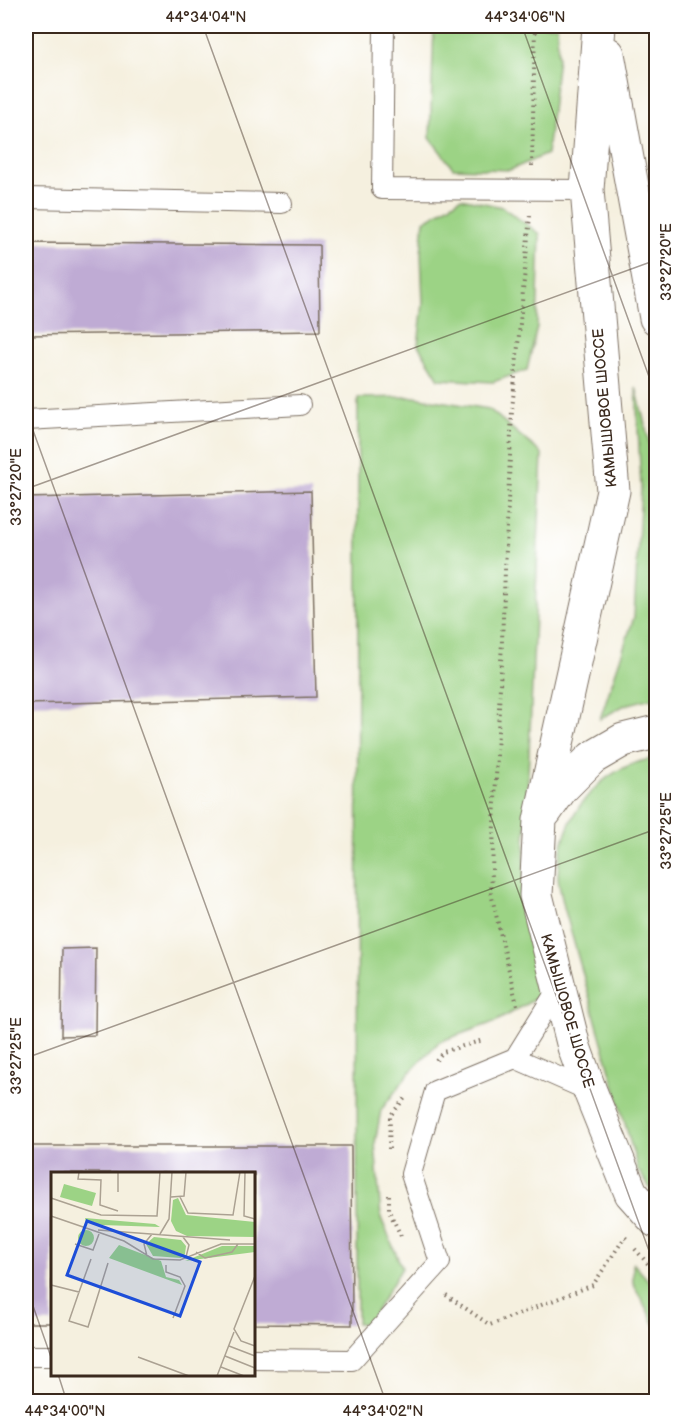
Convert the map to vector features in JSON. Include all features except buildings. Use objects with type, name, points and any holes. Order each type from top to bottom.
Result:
[{"type":"main road","name":"КАМЫШОВОЕ ШОССЕ","points":[[601,26],[586,190],[613,491],[540,820],[536,895],[574,1047],[590,1091],[631,1193],[657,1221]]},
{"type":"main road","name":"КАМЫШОВОЕ ШОССЕ","points":[[601,26],[657,318]]},
{"type":"main road","points":[[540,820],[561,789],[592,758],[623,740],[657,732]]},
{"type":"lane","points":[[384,26],[382,189],[586,190]]},
{"type":"lane","points":[[26,198],[282,203]]},
{"type":"lane","points":[[26,420],[300,405]]},
{"type":"lane","points":[[255,1359],[352,1360],[440,1262],[411,1174],[435,1091],[520,1050],[559,987]]},
{"type":"lane","points":[[520,1050],[590,1091]]},
{"type":"lane","points":[[26,1356],[51,1356]]},
{"type":"path","points":[[520,1050],[491,893],[512,410],[531,202],[535,26]]},
{"type":"path","points":[[657,48],[657,54]]},
{"type":"path","points":[[424,1280],[490,1325],[593,1285],[625,1237],[657,1273]]},
{"type":"green space","points":[[434,26],[557,26],[558,57],[547,154],[510,170],[453,168],[430,138]]},
{"type":"green space","points":[[461,198],[502,207],[540,234],[537,327],[527,370],[493,382],[439,379],[418,345],[423,304],[421,253],[424,221]]},
{"type":"green space","points":[[636,387],[656,471],[656,697],[625,705],[600,719],[634,617],[641,487]]},
{"type":"green space","points":[[414,397],[489,409],[542,454],[524,869],[540,996],[497,1021],[439,1042],[410,1072],[381,1110],[375,1143],[381,1218],[402,1268],[368,1324],[357,1323],[358,398]]},
{"type":"green space","points":[[656,758],[656,1197],[638,1170],[564,907],[558,875],[560,853],[566,833],[586,798],[600,783],[616,772],[635,763]]},
{"type":"green space","points":[[633,1263],[656,1289],[656,1327],[633,1283]]}]
